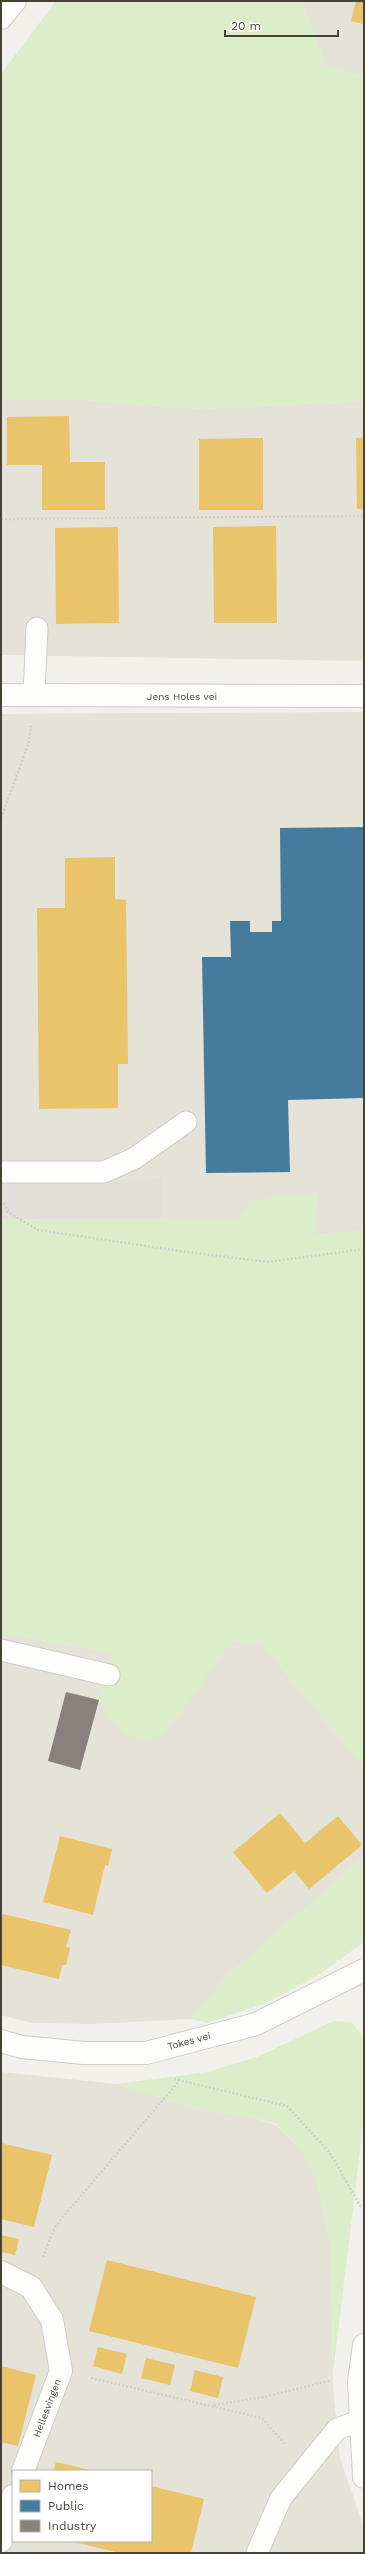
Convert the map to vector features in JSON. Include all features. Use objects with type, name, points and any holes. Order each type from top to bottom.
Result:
[{"type":"street","points":[[1,18],[15,1]]},
{"type":"street","name":"Jens Holes vei","points":[[1,695],[364,696]]},
{"type":"street","name":"Tokes vei","points":[[1,2041],[22,2047],[84,2053],[146,2053],[256,2024],[364,1970]]},
{"type":"street","points":[[1,2272],[31,2287]]},
{"type":"street","name":"Hellesvingen","points":[[22,2470],[61,2371],[52,2320],[31,2287]]},
{"type":"street","points":[[364,2345],[359,2381],[364,2477]]},
{"type":"street","points":[[1,2541],[8,2498]]},
{"type":"lane","points":[[34,695],[37,628]]},
{"type":"lane","points":[[1,1172],[104,1172],[135,1158],[186,1122]]},
{"type":"lane","points":[[1,1650],[109,1675]]},
{"type":"lane","points":[[257,2553],[282,2498],[337,2429],[362,2420]]},
{"type":"path","points":[[1,519],[364,516]]},
{"type":"path","points":[[1,818],[29,742],[34,695]]},
{"type":"path","points":[[1,1196],[8,1212],[38,1230],[164,1249],[268,1262],[364,1249]]},
{"type":"path","points":[[172,2078],[178,2081],[287,2106],[330,2153],[361,2207]]},
{"type":"path","points":[[31,2287],[56,2225],[178,2081]]},
{"type":"path","points":[[61,2371],[262,2418],[285,2444]]},
{"type":"path","points":[[212,2406],[264,2397],[332,2380]]},
{"type":"shaded area","points":[[301,1],[364,1],[364,77],[326,65]]},
{"type":"shaded area","points":[[1,399],[68,399],[200,409],[364,401],[364,661],[1,655]]},
{"type":"shaded area","points":[[364,712],[364,1231],[315,1235],[317,1193],[239,1219],[1,1219],[1,714]]},
{"type":"shaded area","points":[[161,1179],[162,1218],[1,1219],[1,1182]]},
{"type":"shaded area","points":[[1,1633],[114,1653],[177,1718],[219,1657],[234,1641],[262,1644],[364,1768],[364,1857],[228,1975],[191,2019],[92,2024],[32,2023],[1,2015]]},
{"type":"shaded area","points":[[1,2072],[117,2084],[196,2109],[251,2117],[276,2125],[303,2151],[317,2183],[331,2244],[333,2387],[340,2459],[364,2527],[364,2553],[1,2553]]},
{"type":"green space","points":[[56,1],[301,1],[326,65],[364,77],[364,401],[200,409],[68,399],[1,399],[1,74]]},
{"type":"green space","points":[[317,1193],[315,1235],[364,1231],[364,1768],[262,1644],[234,1641],[188,1704],[168,1727],[155,1738],[136,1740],[110,1721],[98,1698],[114,1653],[1,1633],[1,1219],[239,1219],[251,1200]]},
{"type":"green space","points":[[364,1857],[364,1942],[317,1976],[265,2003],[208,2023],[191,2019],[228,1975]]},
{"type":"green space","points":[[334,2021],[351,2022],[364,2037],[364,2118],[333,2373],[331,2244],[317,2183],[303,2151],[276,2124],[251,2117],[196,2109],[117,2084],[207,2072],[257,2057]]},
{"type":"building: Homes","points":[[356,1],[364,1],[364,24],[351,21]]},
{"type":"building: Homes","points":[[69,416],[70,462],[105,462],[105,510],[42,510],[42,465],[7,465],[7,417]]},
{"type":"building: Homes","points":[[263,438],[263,510],[199,510],[199,439]]},
{"type":"building: Homes","points":[[356,438],[364,438],[364,509],[357,509]]},
{"type":"building: Homes","points":[[276,526],[277,623],[214,623],[213,527]]},
{"type":"building: Homes","points":[[118,527],[119,623],[56,624],[55,528]]},
{"type":"building: Homes","points":[[115,857],[115,899],[126,900],[128,1064],[118,1064],[118,1108],[39,1109],[37,908],[65,908],[65,858]]},
{"type":"building: Homes","points":[[280,1813],[305,1843],[338,1816],[362,1845],[309,1889],[294,1871],[267,1893],[233,1852]]},
{"type":"building: Homes","points":[[60,1836],[112,1849],[108,1866],[105,1865],[93,1915],[43,1902]]},
{"type":"building: Homes","points":[[3,1914],[71,1930],[66,1947],[70,1948],[66,1965],[62,1965],[59,1979],[1,1965],[1,1923]]},
{"type":"building: Homes","points":[[1,2143],[52,2155],[34,2227],[1,2219]]},
{"type":"building: Homes","points":[[1,2235],[19,2239],[15,2255],[1,2252]]},
{"type":"building: Homes","points":[[107,2260],[256,2297],[238,2368],[89,2331]]},
{"type":"building: Homes","points":[[98,2347],[127,2354],[122,2374],[93,2366]]},
{"type":"building: Homes","points":[[146,2358],[175,2365],[170,2385],[141,2378]]},
{"type":"building: Homes","points":[[1,2366],[36,2375],[18,2446],[1,2442]]},
{"type":"building: Homes","points":[[195,2370],[223,2377],[218,2398],[190,2391]]},
{"type":"building: Homes","points":[[56,2462],[90,2470],[53,2470]]},
{"type":"building: Homes","points":[[152,2486],[204,2499],[191,2553],[120,2553],[74,2542],[152,2542]]},
{"type":"building: Public","points":[[364,827],[364,1098],[288,1100],[290,1172],[206,1173],[202,957],[231,957],[230,921],[250,921],[250,932],[272,932],[272,921],[281,921],[280,828]]},
{"type":"building: Industry","points":[[66,1692],[99,1700],[80,1770],[48,1761]]}]
